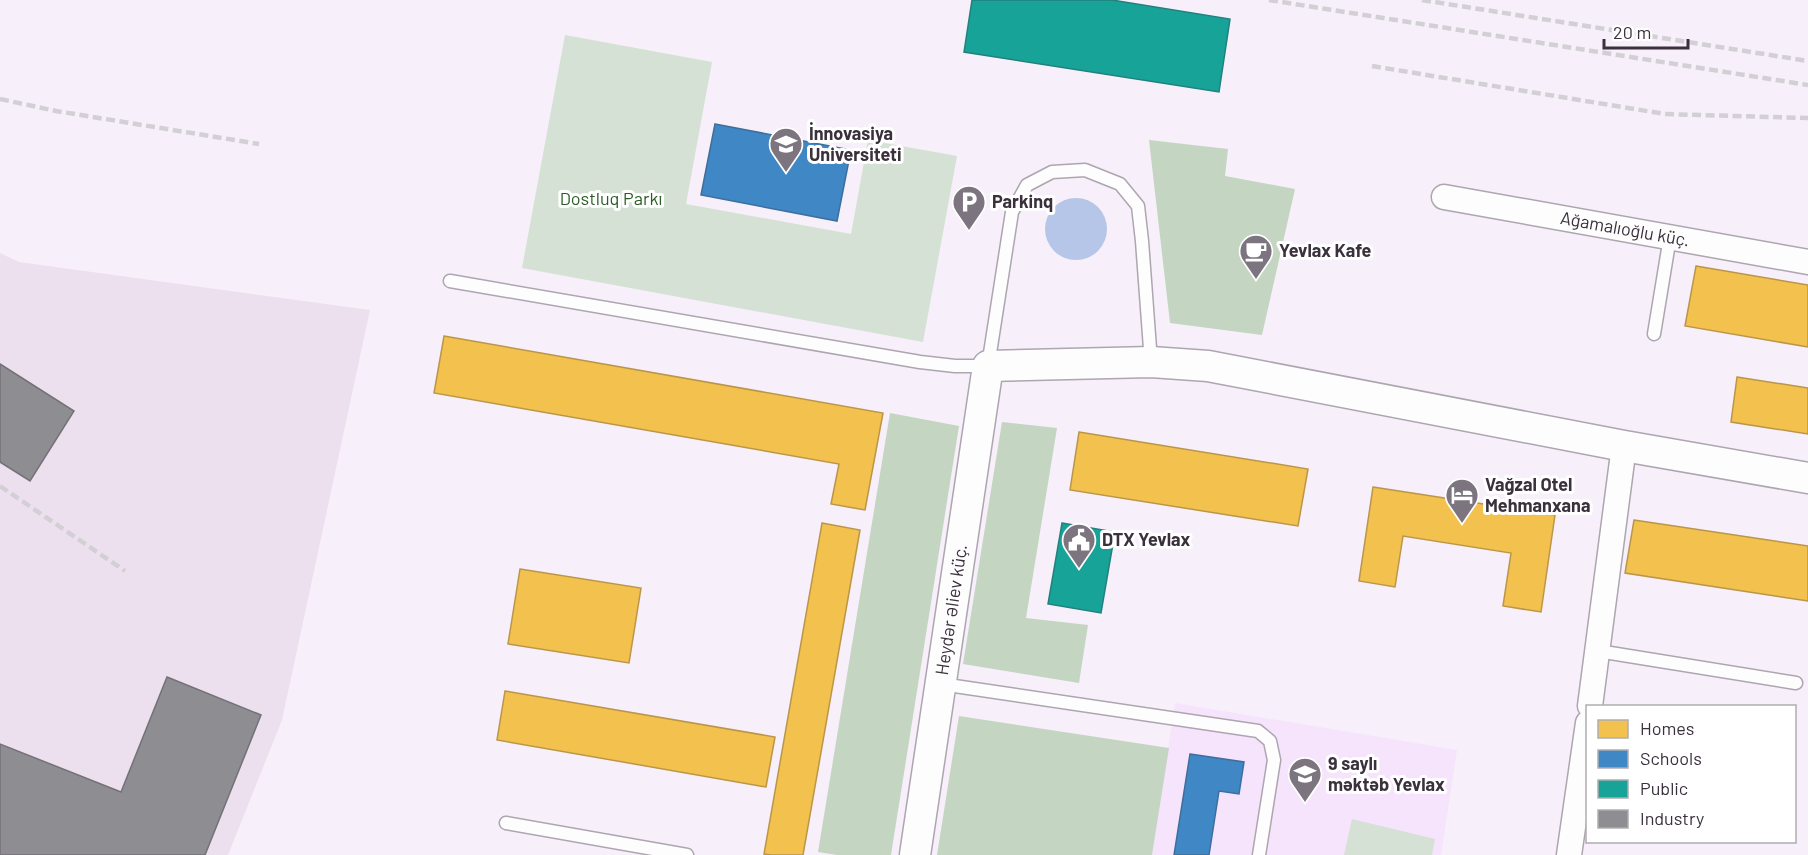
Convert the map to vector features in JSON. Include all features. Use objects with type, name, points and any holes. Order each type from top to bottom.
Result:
[{"type":"street","name":"Ağamalıoğlu küç.","points":[[1443,197],[1808,262]]},
{"type":"street","points":[[988,366],[1151,362],[1208,366],[1624,446],[1808,478]]},
{"type":"street","name":"Heydər Əliev küç.","points":[[915,855],[988,366]]},
{"type":"street","points":[[1590,705],[1624,446]]},
{"type":"street","points":[[1569,855],[1586,730]]},
{"type":"lane","points":[[450,281],[920,363],[988,366],[1012,212],[1027,185],[1052,171],[1085,170],[1120,184],[1138,206],[1151,362]]},
{"type":"lane","points":[[1654,334],[1670,237]]},
{"type":"lane","points":[[1598,651],[1796,683]]},
{"type":"lane","points":[[940,684],[1258,730],[1270,741],[1274,760],[1259,855]]},
{"type":"lane","points":[[506,823],[687,855]]},
{"type":"shaded area","points":[[0,253],[19,262],[370,310],[282,720],[228,855],[0,855]]},
{"type":"shaded area","name":"9 saylı məktəb Yevlax","points":[[1175,703],[1457,750],[1441,855],[1152,855]]},
{"type":"green space","name":"Dostluq Parkı","points":[[565,35],[712,62],[686,204],[851,234],[868,140],[957,156],[923,342],[522,268]]},
{"type":"green space","points":[[1149,140],[1228,149],[1225,176],[1295,189],[1262,335],[1170,323]]},
{"type":"green space","points":[[890,413],[959,426],[891,855],[837,855],[818,852]]},
{"type":"green space","points":[[1002,422],[1057,428],[1026,618],[1088,625],[1079,683],[963,664]]},
{"type":"green space","points":[[959,716],[1169,748],[1152,855],[937,855]]},
{"type":"green space","points":[[1352,819],[1435,839],[1432,855],[1344,855]]},
{"type":"water","points":[[1076,198],[1093,203],[1098,207],[1102,212],[1107,229],[1102,246],[1098,251],[1093,255],[1076,260],[1059,255],[1054,251],[1050,246],[1045,229],[1050,212],[1054,207],[1059,203]]},
{"type":"building: Homes","points":[[1696,266],[1808,285],[1808,347],[1685,326]]},
{"type":"building: Homes","points":[[444,336],[883,413],[865,510],[831,504],[839,464],[434,393]]},
{"type":"building: Homes","points":[[1737,377],[1808,388],[1808,434],[1731,422]]},
{"type":"building: Homes","points":[[1079,432],[1308,469],[1298,526],[1070,490]]},
{"type":"building: Homes","points":[[1373,487],[1555,515],[1541,612],[1503,606],[1511,553],[1403,536],[1395,587],[1359,581]]},
{"type":"building: Homes","points":[[1634,520],[1808,546],[1808,601],[1625,573]]},
{"type":"building: Homes","points":[[822,523],[860,530],[803,855],[764,854]]},
{"type":"building: Homes","points":[[520,569],[641,588],[629,663],[508,644]]},
{"type":"building: Homes","points":[[505,691],[775,737],[766,787],[497,740]]},
{"type":"building: Schools","points":[[715,124],[851,150],[837,221],[701,195]]},
{"type":"building: Schools","points":[[1190,754],[1244,762],[1239,794],[1219,791],[1209,855],[1174,855]]},
{"type":"building: Public","points":[[972,0],[1112,0],[1230,19],[1219,92],[964,52]]},
{"type":"building: Public","points":[[1062,523],[1115,532],[1101,613],[1048,604]]},
{"type":"building: Industry","points":[[0,364],[74,411],[30,481],[0,462]]},
{"type":"building: Industry","points":[[167,677],[261,715],[205,855],[0,855],[0,744],[121,792]]},
{"type":"railway","points":[[1269,0],[1808,85]]},
{"type":"railway","points":[[1422,0],[1808,61]]},
{"type":"railway","points":[[1372,66],[1665,114],[1808,118]]},
{"type":"railway","points":[[0,99],[56,111],[259,144]]},
{"type":"railway","points":[[0,486],[125,571]]},
{"type":"place","name":"İnnovasiya Universiteti","points":[[786,173]]},
{"type":"place","name":"Parkinq","points":[[969,231]]},
{"type":"place","name":"Yevlax Kafe","points":[[1256,280]]},
{"type":"place","name":"Vağzal Otel Mehmanxana","points":[[1462,524]]},
{"type":"place","name":"DTX Yevlax","points":[[1079,569]]},
{"type":"place","name":"9 saylı məktəb Yevlax","points":[[1305,803]]}]
